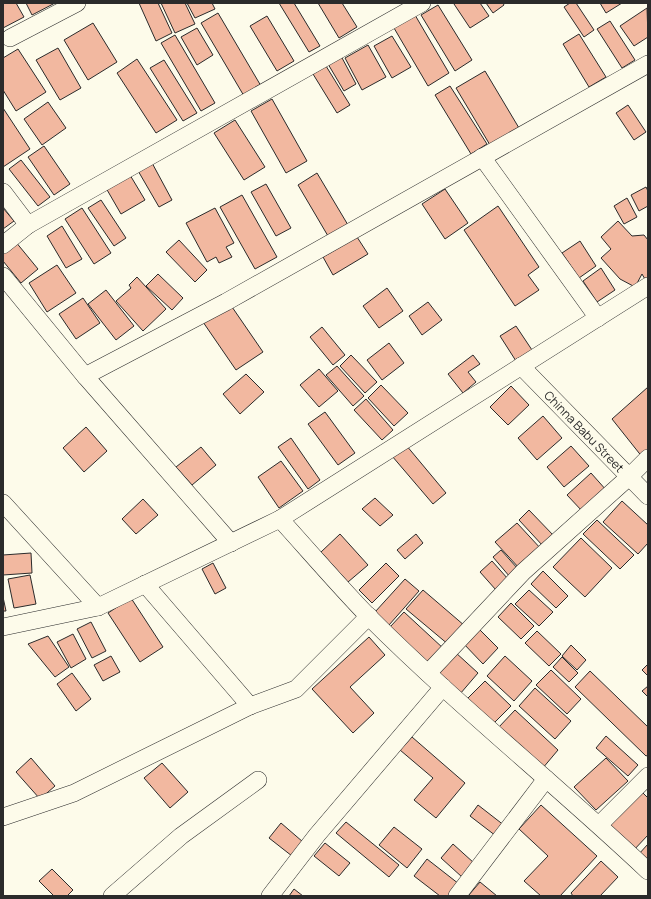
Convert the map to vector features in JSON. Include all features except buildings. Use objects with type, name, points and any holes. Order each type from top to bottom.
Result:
[{"type":"street","points":[[10,38],[77,3]]},
{"type":"street","points":[[3,245],[28,226],[422,3]]},
{"type":"street","points":[[85,376],[226,302],[648,64]]},
{"type":"street","points":[[482,157],[598,318]]},
{"type":"street","points":[[3,192],[28,226]]},
{"type":"street","points":[[3,276],[85,376],[231,543]]},
{"type":"street","points":[[3,627],[98,607],[280,519],[648,286]]},
{"type":"street","name":"Chinna Babu Street","points":[[521,366],[648,496]]},
{"type":"street","points":[[428,673],[523,572],[629,477],[648,458]]},
{"type":"street","points":[[3,503],[98,607]]},
{"type":"street","points":[[280,519],[369,616],[428,673],[599,825],[648,871]]},
{"type":"street","points":[[145,584],[250,706]]},
{"type":"street","points":[[3,817],[74,793],[250,706],[296,689],[369,616]]},
{"type":"street","points":[[270,896],[317,835],[443,687]]},
{"type":"street","points":[[599,825],[648,776]]},
{"type":"street","points":[[457,896],[546,779]]},
{"type":"street","points":[[112,896],[181,836],[258,780]]}]
